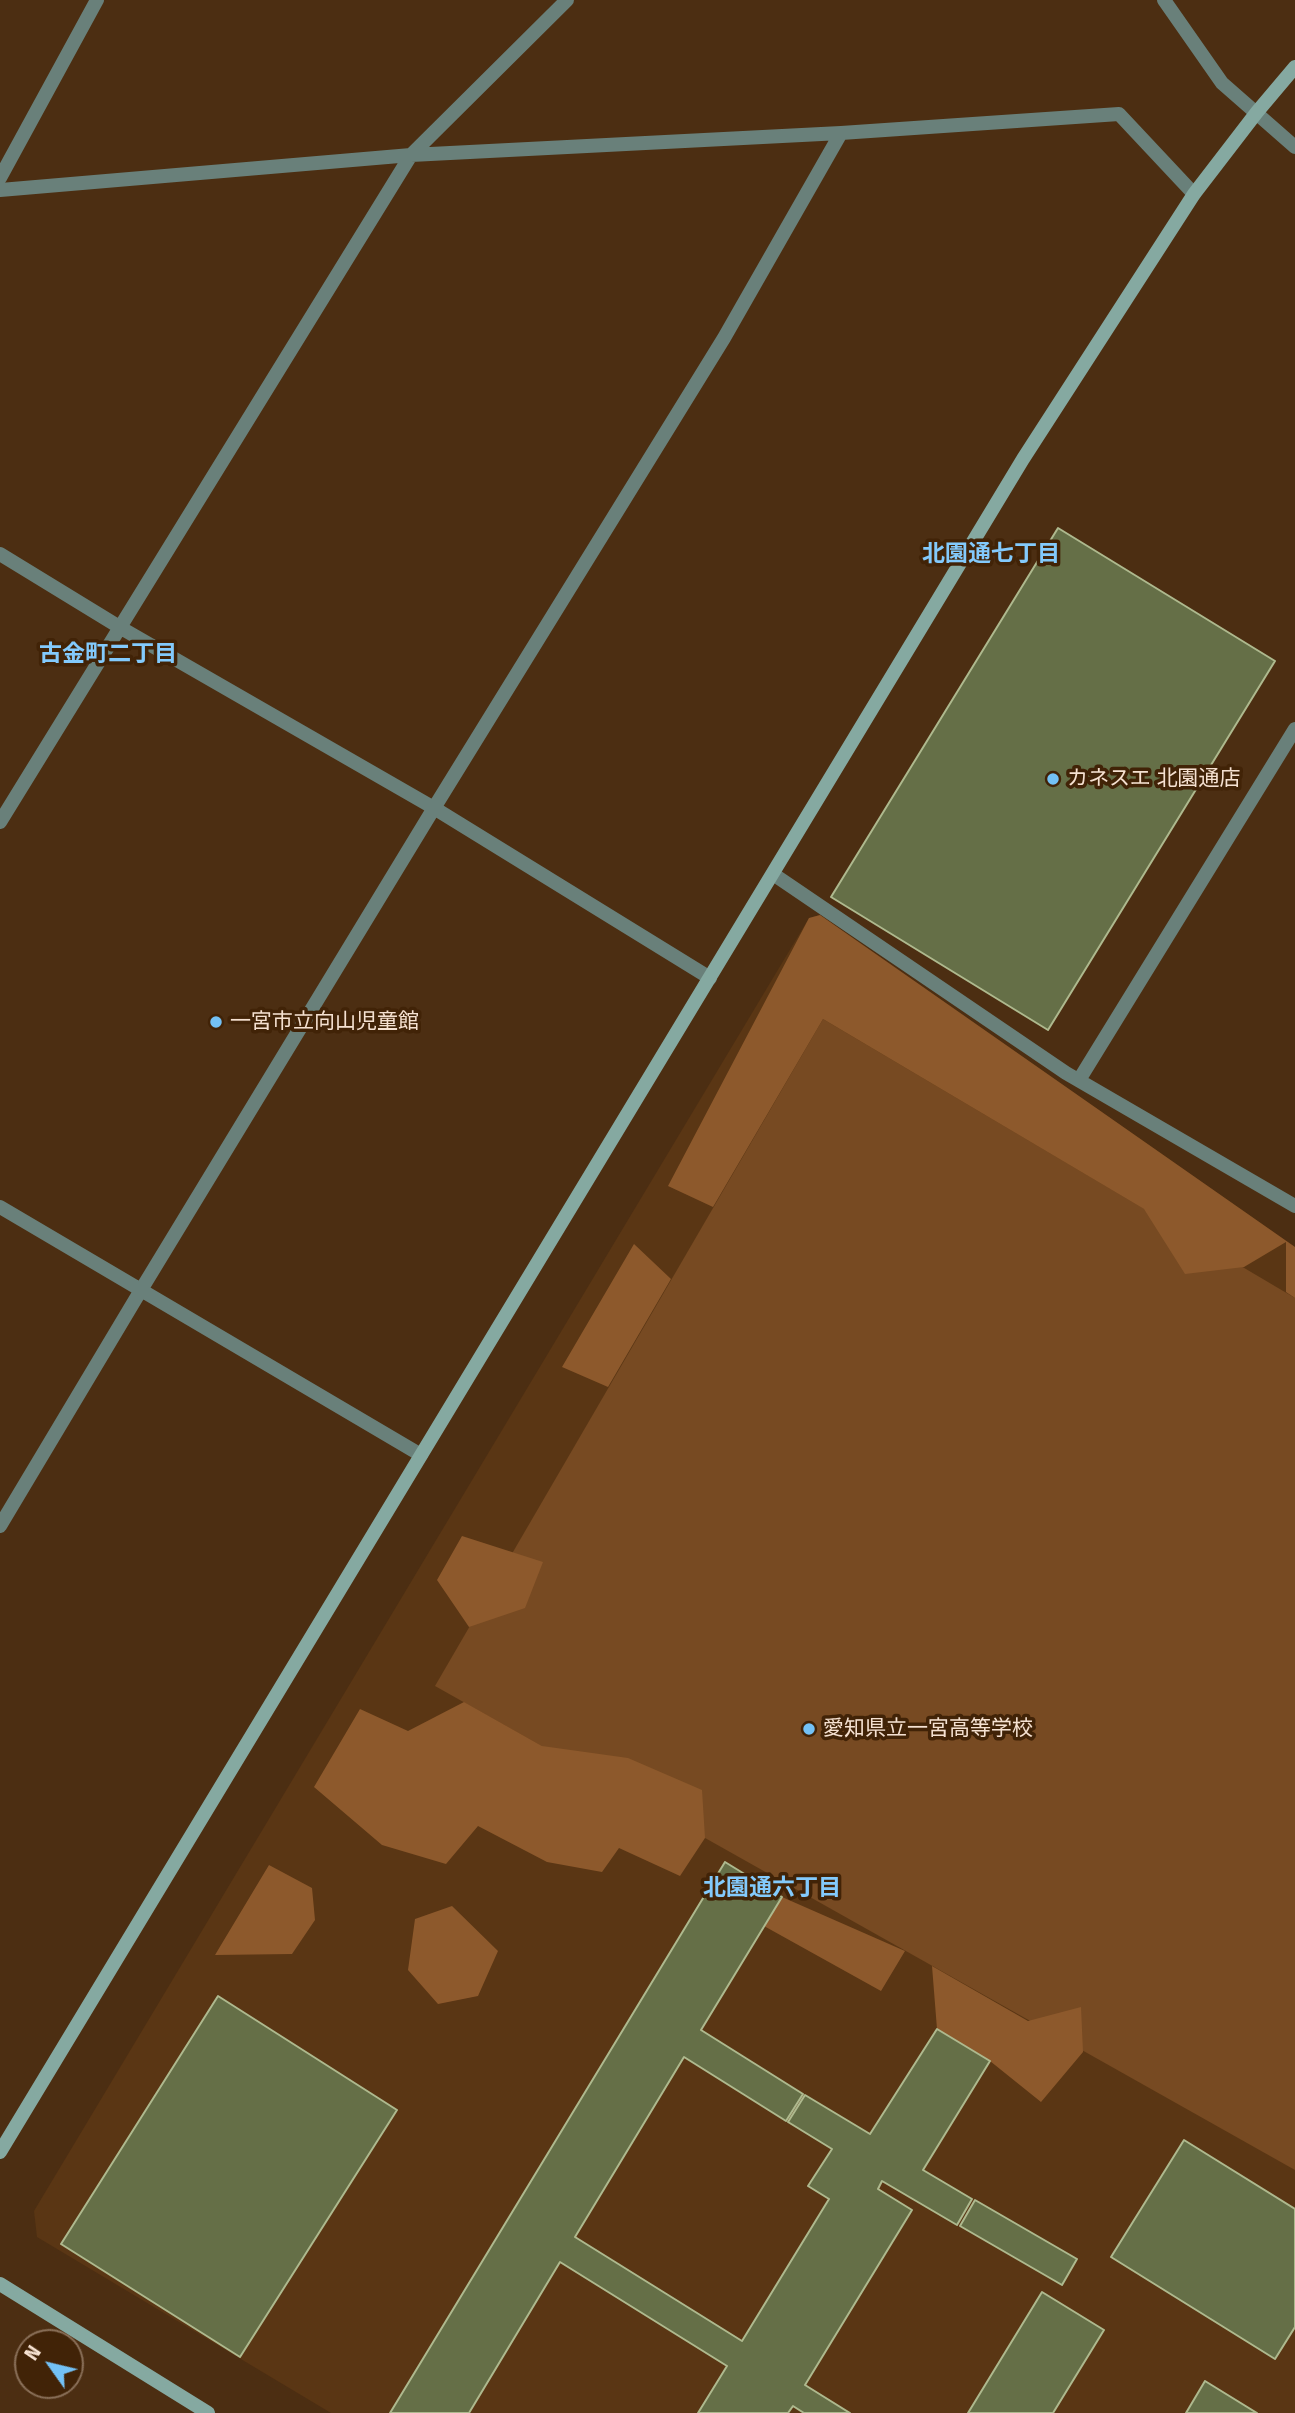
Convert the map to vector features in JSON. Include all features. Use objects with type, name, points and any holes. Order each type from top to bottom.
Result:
[{"type":"street","points":[[0,178],[97,0]]},
{"type":"street","points":[[0,822],[411,155],[567,0]]},
{"type":"street","points":[[1164,0],[1222,83],[1295,147]]},
{"type":"street","points":[[0,2152],[1023,459],[1194,194],[1295,67]]},
{"type":"street","points":[[0,190],[411,155],[841,133],[1119,114],[1194,194]]},
{"type":"street","points":[[0,1527],[434,808],[724,338],[841,133]]},
{"type":"street","points":[[0,554],[121,628],[434,808],[710,978]]},
{"type":"street","points":[[1079,1080],[1295,729]]},
{"type":"street","points":[[773,874],[1079,1080],[1295,1206]]},
{"type":"street","points":[[0,1207],[421,1455]]},
{"type":"street","points":[[0,2284],[208,2413]]},
{"type":"shaded area","name":"愛知県立一宮高等学校","points":[[820,915],[1295,1247],[1295,2413],[331,2413],[37,2237],[34,2211],[809,918]]},
{"type":"shaded area","points":[[820,915],[1295,1247],[1295,1298],[1286,1292],[1286,1242],[1244,1267],[1185,1274],[1144,1209],[823,1019],[713,1207],[668,1186],[809,918]]},
{"type":"shaded area","points":[[823,1019],[1295,1298],[1295,2170],[435,1686]]},
{"type":"shaded area","points":[[634,1244],[671,1279],[608,1387],[562,1367]]},
{"type":"shaded area","points":[[462,1536],[543,1562],[525,1608],[469,1627],[437,1580]]},
{"type":"shaded area","points":[[464,1702],[542,1746],[628,1758],[702,1790],[705,1838],[680,1876],[619,1848],[602,1872],[547,1862],[478,1826],[446,1864],[382,1845],[314,1787],[360,1709],[408,1731]]},
{"type":"shaded area","points":[[269,1865],[312,1888],[315,1920],[292,1954],[215,1955]]},
{"type":"shaded area","points":[[782,1897],[905,1951],[881,1991],[764,1926]]},
{"type":"shaded area","points":[[452,1906],[498,1951],[478,1996],[438,2004],[408,1970],[415,1919]]},
{"type":"shaded area","points":[[932,1966],[1028,2021],[1081,2007],[1083,2052],[1041,2102],[990,2061],[937,2029]]},
{"type":"building","name":"カネスエ 北園通店","points":[[1058,528],[1275,661],[1048,1030],[831,897]]},
{"type":"building","points":[[725,1862],[782,1897],[701,2030],[803,2094],[786,2121],[684,2057],[575,2237],[742,2341],[829,2199],[808,2186],[832,2149],[788,2122],[805,2095],[870,2134],[937,2029],[990,2061],[923,2170],[972,2199],[957,2225],[882,2181],[878,2189],[912,2210],[805,2385],[850,2413],[804,2413],[793,2406],[788,2413],[698,2413],[727,2366],[560,2262],[469,2413],[390,2413]]},
{"type":"building","points":[[218,1996],[397,2110],[240,2357],[61,2244]]},
{"type":"building","points":[[1184,2140],[1295,2209],[1295,2327],[1275,2359],[1111,2257]]},
{"type":"building","points":[[975,2200],[1077,2259],[1062,2285],[960,2226]]},
{"type":"building","points":[[1042,2292],[1104,2330],[1053,2413],[968,2413]]},
{"type":"building","points":[[1205,2381],[1257,2413],[1186,2413]]},
{"type":"place","name":"カネスエ 北園通店","points":[[1053,779]]},
{"type":"place","name":"一宮市立向山児童館","points":[[216,1022]]},
{"type":"place","name":"愛知県立一宮高等学校","points":[[809,1729]]},
{"type":"district","name":"北園通七丁目","points":[[991,555]]},
{"type":"district","name":"古金町二丁目","points":[[108,655]]},
{"type":"district","name":"北園通六丁目","points":[[772,1889]]}]
